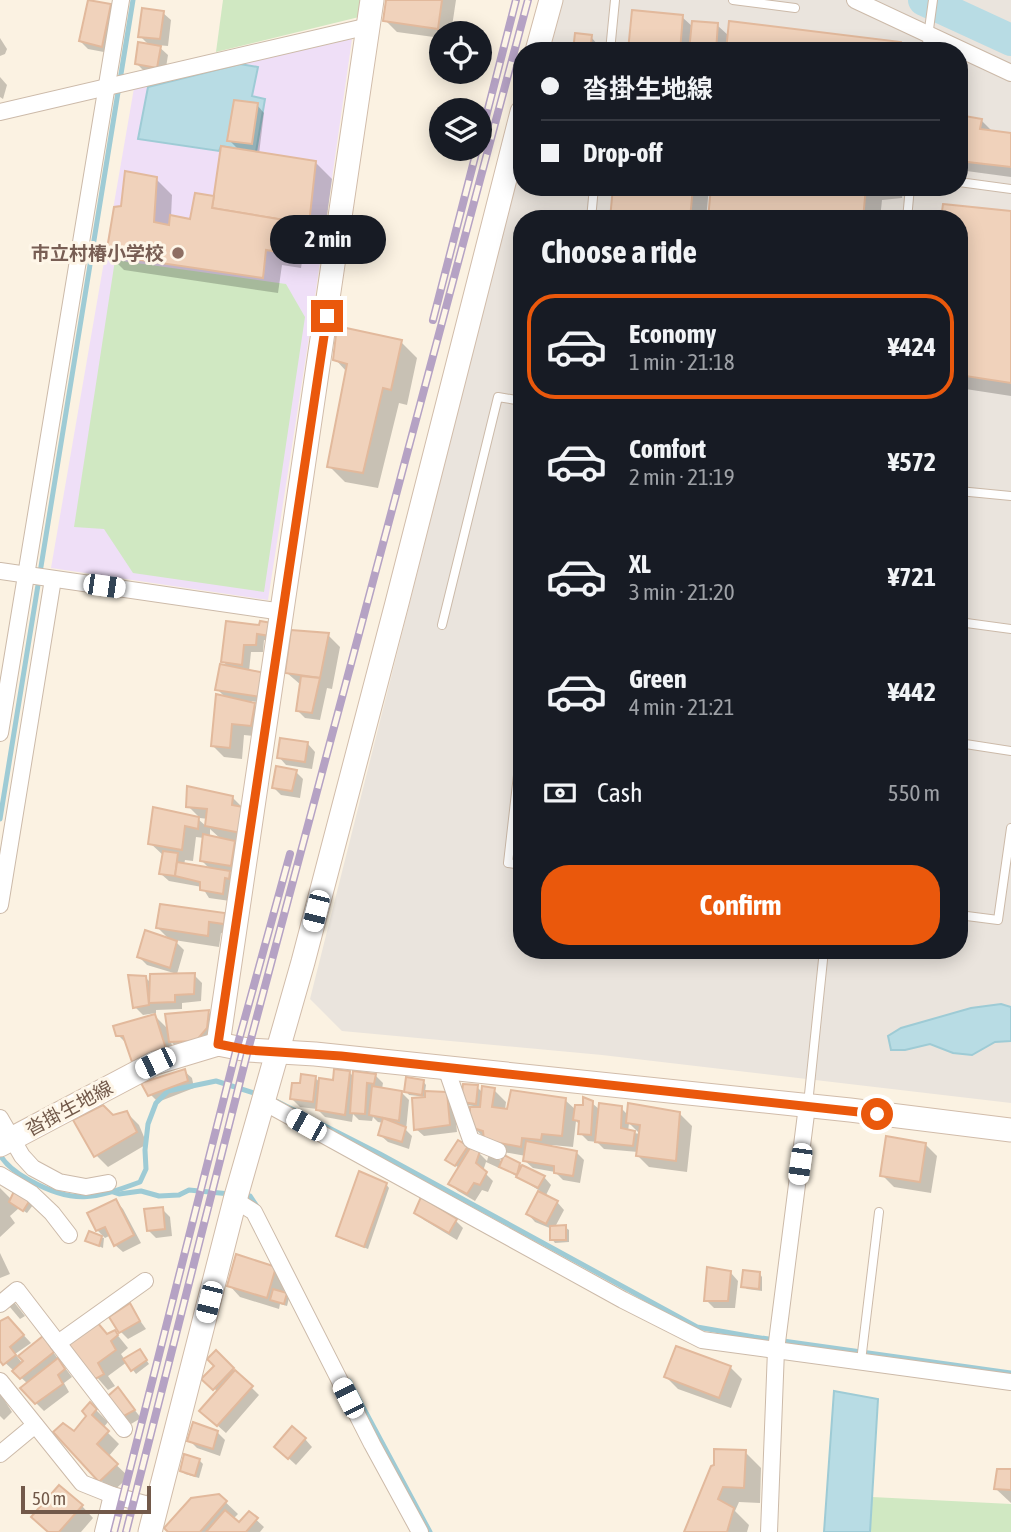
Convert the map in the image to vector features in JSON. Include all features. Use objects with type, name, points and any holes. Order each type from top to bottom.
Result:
[{"type":"street","points":[[0,733],[121,0]]},
{"type":"street","points":[[218,1044],[372,0]]},
{"type":"street","points":[[539,42],[551,0]]},
{"type":"street","points":[[855,0],[928,39]]},
{"type":"street","points":[[0,112],[369,26]]},
{"type":"street","points":[[968,55],[1011,73]]},
{"type":"street","points":[[150,1532],[235,1200],[278,1052],[397,603],[513,147]]},
{"type":"street","points":[[0,571],[283,612]]},
{"type":"street","points":[[0,905],[53,579]]},
{"type":"street","name":"沓掛生地線","points":[[6,1142],[155,1063],[218,1044],[1011,1130]]},
{"type":"street","points":[[446,1068],[471,1140],[498,1150]]},
{"type":"street","points":[[262,1101],[623,1300],[702,1340],[1011,1382]]},
{"type":"street","points":[[769,1532],[776,1350],[807,1106]]},
{"type":"street","points":[[0,1118],[6,1142],[33,1168],[59,1182],[86,1187],[108,1183]]},
{"type":"street","points":[[0,1175],[32,1194],[52,1213],[68,1235]]},
{"type":"street","points":[[235,1200],[254,1212],[420,1532]]},
{"type":"street","points":[[58,1343],[145,1281]]},
{"type":"street","points":[[0,1304],[17,1290],[124,1429]]},
{"type":"street","points":[[0,1381],[82,1483],[112,1495],[156,1507]]},
{"type":"street","points":[[0,1454],[36,1425]]},
{"type":"street","points":[[103,1532],[112,1495]]},
{"type":"lane","points":[[611,42],[615,0]]},
{"type":"lane","points":[[733,0],[796,8]]},
{"type":"lane","points":[[928,39],[933,0]]},
{"type":"lane","points":[[968,183],[1011,189]]},
{"type":"lane","points":[[442,625],[498,397],[513,400]]},
{"type":"lane","points":[[968,492],[1011,496]]},
{"type":"lane","points":[[968,623],[1011,629]]},
{"type":"lane","points":[[968,744],[1011,751]]},
{"type":"lane","points":[[513,819],[508,863],[513,864]]},
{"type":"lane","points":[[968,916],[998,920],[1011,828]]},
{"type":"lane","points":[[807,1106],[823,959]]},
{"type":"lane","points":[[861,1361],[879,1212]]},
{"type":"shaded area","points":[[562,0],[1011,0],[1011,1103],[602,1055],[342,1031],[310,999],[513,193],[513,196],[968,196],[968,42],[551,42]]},
{"type":"shaded area","points":[[352,39],[268,600],[51,568],[134,88]]},
{"type":"green space","points":[[223,0],[361,0],[359,17],[216,52]]},
{"type":"green space","points":[[115,260],[286,284],[305,317],[264,592],[133,573],[104,529],[74,527]]},
{"type":"green space","points":[[872,1497],[1011,1504],[1011,1532],[870,1532]]},
{"type":"water","points":[[240,64],[258,67],[252,96],[265,99],[256,152],[221,146],[219,151],[138,139],[148,87]]},
{"type":"water","points":[[1001,1004],[1011,1007],[1011,1041],[995,1042],[972,1055],[953,1053],[930,1044],[905,1050],[891,1050],[888,1036],[901,1028],[971,1008]]},
{"type":"water","points":[[834,1391],[878,1399],[870,1532],[824,1532]]},
{"type":"building","points":[[88,0],[111,4],[102,47],[79,41]]},
{"type":"building","points":[[386,0],[442,0],[439,21],[429,21],[429,28],[383,21]]},
{"type":"building","points":[[142,8],[164,11],[160,39],[138,37]]},
{"type":"building","points":[[632,10],[683,15],[681,42],[629,42]]},
{"type":"building","points":[[692,21],[718,23],[717,42],[690,42]]},
{"type":"building","points":[[729,21],[901,42],[727,42]]},
{"type":"building","points":[[575,33],[592,35],[591,42],[574,42]]},
{"type":"building","points":[[138,42],[161,46],[157,68],[135,64]]},
{"type":"building","points":[[234,100],[258,103],[252,144],[227,141]]},
{"type":"building","points":[[968,117],[982,119],[980,129],[1011,133],[1011,167],[968,162]]},
{"type":"building","points":[[221,146],[316,161],[309,224],[212,208]]},
{"type":"building","points":[[125,171],[157,177],[154,222],[169,225],[170,215],[190,219],[195,193],[214,196],[212,208],[290,221],[285,253],[266,250],[263,278],[106,255],[114,207],[121,206]]},
{"type":"building","points":[[612,196],[692,196],[691,210],[611,210]]},
{"type":"building","points":[[710,196],[865,196],[864,210],[709,210]]},
{"type":"building","points":[[943,204],[1011,211],[1011,383],[968,376],[968,210],[942,210]]},
{"type":"building","points":[[337,326],[402,340],[391,390],[383,388],[363,473],[327,467],[347,364],[333,360]]},
{"type":"building","points":[[226,621],[259,625],[260,621],[272,623],[270,636],[257,634],[256,645],[244,645],[242,665],[221,662]]},
{"type":"building","points":[[291,630],[329,633],[320,678],[285,673]]},
{"type":"building","points":[[220,664],[265,673],[261,697],[215,690]]},
{"type":"building","points":[[301,676],[320,678],[312,713],[296,711]]},
{"type":"building","points":[[216,694],[255,703],[251,726],[232,724],[230,748],[211,746]]},
{"type":"building","points":[[280,738],[308,742],[305,762],[277,758]]},
{"type":"building","points":[[276,766],[297,770],[292,791],[272,788]]},
{"type":"building","points":[[187,786],[233,796],[232,805],[243,807],[241,833],[205,826],[207,809],[186,807]]},
{"type":"building","points":[[153,807],[199,817],[198,829],[185,826],[182,850],[148,844]]},
{"type":"building","points":[[203,834],[235,841],[231,866],[200,861]]},
{"type":"building","points":[[163,851],[178,853],[175,876],[159,874]]},
{"type":"building","points":[[177,862],[230,871],[229,879],[225,878],[223,894],[200,890],[200,882],[175,876]]},
{"type":"building","points":[[160,904],[225,913],[224,924],[209,922],[208,936],[156,928]]},
{"type":"building","points":[[145,930],[177,941],[170,968],[137,957]]},
{"type":"building","points":[[195,973],[194,994],[175,995],[175,1002],[149,1003],[150,974]]},
{"type":"building","points":[[128,975],[146,976],[149,1005],[133,1008]]},
{"type":"building","points":[[209,1010],[207,1028],[196,1041],[169,1042],[165,1014]]},
{"type":"building","points":[[155,1014],[167,1052],[132,1062],[123,1036],[116,1036],[113,1026]]},
{"type":"building","points":[[185,1069],[188,1081],[148,1096],[141,1083]]},
{"type":"building","points":[[334,1069],[350,1071],[345,1115],[316,1110],[319,1078],[333,1080]]},
{"type":"building","points":[[353,1071],[376,1074],[374,1084],[367,1083],[365,1114],[350,1113]]},
{"type":"building","points":[[301,1074],[316,1076],[313,1102],[290,1099],[292,1083],[300,1083]]},
{"type":"building","points":[[406,1077],[424,1080],[422,1095],[404,1092]]},
{"type":"building","points":[[463,1084],[478,1085],[476,1104],[461,1102]]},
{"type":"building","points":[[372,1086],[402,1091],[399,1121],[369,1115]]},
{"type":"building","points":[[482,1086],[495,1088],[492,1107],[507,1109],[511,1090],[566,1098],[562,1136],[542,1134],[541,1140],[522,1138],[521,1147],[484,1140],[483,1131],[470,1127],[470,1107],[480,1107]]},
{"type":"building","points":[[425,1091],[447,1092],[450,1125],[414,1130],[412,1098],[425,1097]]},
{"type":"building","points":[[583,1097],[593,1101],[591,1135],[578,1134],[579,1121],[573,1120],[575,1105],[583,1105]]},
{"type":"building","points":[[599,1103],[622,1106],[621,1128],[635,1131],[633,1146],[595,1142]]},
{"type":"building","points":[[628,1103],[680,1112],[676,1161],[636,1156],[640,1125],[626,1123]]},
{"type":"building","points":[[103,1105],[113,1115],[127,1111],[137,1132],[94,1157],[73,1120]]},
{"type":"building","points":[[383,1118],[406,1127],[402,1142],[378,1135]]},
{"type":"building","points":[[886,1136],[926,1143],[920,1182],[880,1176]]},
{"type":"building","points":[[458,1140],[468,1146],[455,1166],[445,1160]]},
{"type":"building","points":[[526,1141],[577,1151],[573,1176],[554,1173],[554,1166],[523,1161]]},
{"type":"building","points":[[470,1148],[480,1151],[476,1163],[487,1172],[480,1185],[474,1183],[467,1194],[448,1184]]},
{"type":"building","points":[[504,1155],[520,1163],[517,1175],[499,1167]]},
{"type":"building","points":[[522,1165],[545,1176],[538,1188],[516,1177]]},
{"type":"building","points":[[359,1171],[387,1183],[364,1247],[336,1236]]},
{"type":"building","points":[[15,1189],[30,1200],[23,1211],[9,1202]]},
{"type":"building","points":[[538,1191],[558,1201],[546,1224],[526,1214]]},
{"type":"building","points":[[421,1197],[457,1219],[449,1233],[414,1213]]},
{"type":"building","points":[[116,1199],[134,1235],[114,1246],[105,1227],[96,1231],[87,1213]]},
{"type":"building","points":[[163,1207],[165,1229],[147,1231],[144,1209]]},
{"type":"building","points":[[566,1225],[566,1240],[550,1240],[550,1226]]},
{"type":"building","points":[[89,1231],[102,1236],[99,1246],[85,1241]]},
{"type":"building","points":[[236,1254],[276,1267],[267,1298],[227,1286]]},
{"type":"building","points":[[707,1267],[731,1271],[728,1301],[704,1301]]},
{"type":"building","points":[[743,1270],[760,1272],[759,1289],[741,1287]]},
{"type":"building","points":[[273,1289],[287,1293],[284,1304],[270,1300]]},
{"type":"building","points":[[130,1303],[140,1321],[119,1333],[109,1317]]},
{"type":"building","points":[[8,1317],[24,1335],[10,1347],[16,1355],[3,1365],[0,1361],[0,1321]]},
{"type":"building","points":[[97,1322],[107,1334],[115,1330],[118,1335],[111,1341],[116,1350],[98,1363],[104,1374],[95,1379],[67,1345]]},
{"type":"building","points":[[43,1336],[54,1352],[20,1379],[12,1371],[23,1361],[18,1356]]},
{"type":"building","points":[[676,1346],[731,1366],[719,1398],[664,1377]]},
{"type":"building","points":[[140,1349],[147,1360],[131,1371],[123,1359]]},
{"type":"building","points":[[216,1350],[234,1368],[213,1390],[201,1379],[214,1366],[207,1359]]},
{"type":"building","points":[[58,1358],[65,1369],[58,1375],[63,1384],[35,1404],[20,1388]]},
{"type":"building","points":[[235,1370],[253,1386],[217,1426],[199,1411]]},
{"type":"building","points":[[118,1387],[135,1410],[122,1417],[108,1396]]},
{"type":"building","points":[[90,1402],[97,1409],[92,1415],[109,1431],[97,1444],[118,1464],[99,1482],[53,1432],[63,1423],[74,1431],[86,1416],[82,1411]]},
{"type":"building","points":[[193,1422],[218,1431],[213,1449],[187,1441]]},
{"type":"building","points":[[292,1426],[306,1438],[288,1459],[274,1447]]},
{"type":"building","points":[[714,1449],[746,1450],[744,1488],[723,1487],[718,1499],[734,1508],[727,1532],[684,1532],[711,1466],[714,1465]]},
{"type":"building","points":[[184,1454],[200,1459],[195,1476],[180,1471]]},
{"type":"building","points":[[997,1469],[1011,1469],[1011,1490],[994,1489]]},
{"type":"building","points":[[59,1485],[83,1505],[59,1532],[48,1532],[31,1517]]},
{"type":"building","points":[[219,1494],[227,1501],[200,1532],[168,1532],[164,1528],[191,1498]]},
{"type":"building","points":[[225,1510],[239,1522],[249,1511],[258,1518],[246,1532],[206,1532]]},
{"type":"waterway","points":[[0,819],[133,0]]},
{"type":"waterway","points":[[924,0],[1011,40]]},
{"type":"waterway","points":[[0,1155],[17,1172],[45,1188],[72,1196],[97,1195],[140,1182],[146,1169],[148,1124],[156,1103],[168,1091],[216,1081],[260,1095]]},
{"type":"waterway","points":[[276,1101],[380,1154],[697,1327],[1011,1373]]},
{"type":"waterway","points":[[113,1192],[119,1194],[141,1191],[159,1196],[179,1195],[189,1190],[230,1194]]},
{"type":"waterway","points":[[243,1195],[250,1196],[258,1208]]},
{"type":"waterway","points":[[349,1381],[430,1532]]},
{"type":"railway","points":[[491,98],[516,0]]},
{"type":"railway","points":[[517,42],[528,0]]},
{"type":"railway","points":[[126,1532],[248,1050],[513,56]]},
{"type":"railway","points":[[433,320],[474,161]]},
{"type":"railway","points":[[114,1532],[237,1047],[290,854]]},
{"type":"place","name":"市立村椿小学校","points":[[178,253]]},
{"type":"route","points":[[327,316],[218,1044],[248,1050],[341,1056],[877,1114]]}]
